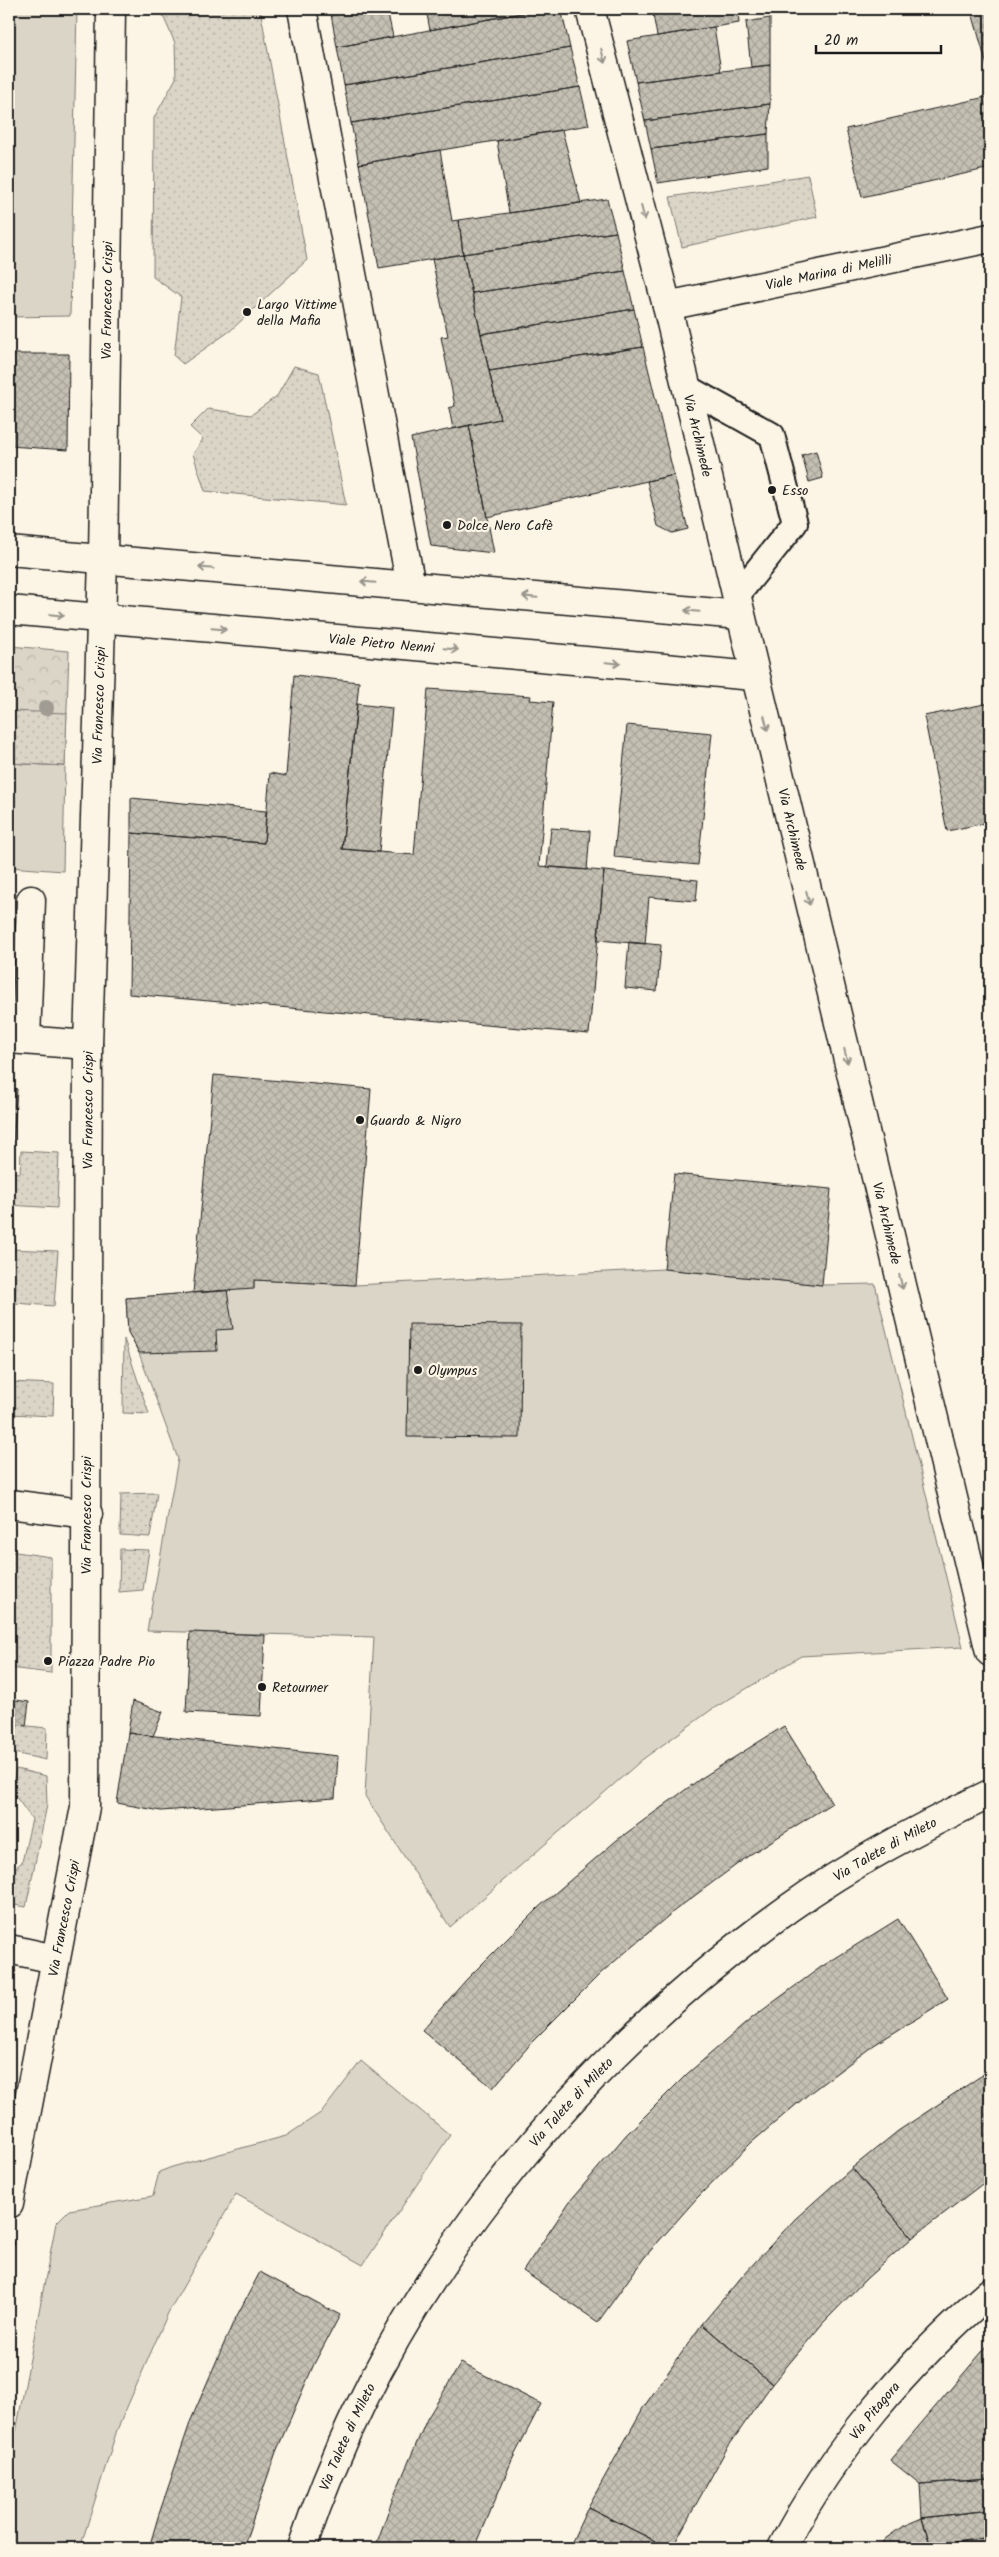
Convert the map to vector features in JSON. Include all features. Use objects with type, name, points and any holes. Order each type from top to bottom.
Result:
[{"type":"street","name":"Via Francesco Crispi","points":[[9,2204],[85,1807],[88,1514],[88,1045],[103,559],[111,9]]},
{"type":"street","points":[[302,9],[411,586]]},
{"type":"street","name":"Via Archimede","points":[[590,9],[667,306],[754,676],[990,1652]]},
{"type":"street","name":"Viale Marina di Melilli","points":[[667,306],[990,238]]},
{"type":"street","points":[[9,551],[411,586],[738,606]]},
{"type":"street","name":"Viale Pietro Nenni","points":[[9,610],[754,676]]},
{"type":"street","points":[[31,900],[17,1039],[88,1045]]},
{"type":"street","points":[[9,1504],[88,1514]]},
{"type":"street","name":"Via Talete di Mileto","points":[[302,2548],[311,2521],[346,2440],[385,2361],[429,2285],[478,2213],[532,2144],[591,2078],[654,2016],[713,1966],[791,1907],[865,1860],[942,1817],[990,1794]]},
{"type":"street","points":[[9,1949],[55,1959]]},
{"type":"street","name":"Via Pitagora","points":[[782,2548],[839,2456],[895,2386],[956,2321],[990,2292]]},
{"type":"lane","points":[[686,387],[772,435],[795,522],[738,606]]},
{"type":"green space","points":[[9,9],[77,9],[70,316],[9,317]]},
{"type":"green space","points":[[160,9],[260,9],[307,260],[230,331],[183,364],[174,356],[181,297],[153,277],[154,118],[176,78],[175,43]]},
{"type":"green space","points":[[808,175],[817,217],[682,247],[670,197]]},
{"type":"green space","points":[[294,366],[319,373],[346,505],[205,491],[193,454],[203,439],[190,427],[208,409],[251,415],[277,396]]},
{"type":"green space","points":[[9,646],[69,651],[65,766],[9,763]]},
{"type":"green space","points":[[9,711],[67,713],[65,766],[9,763]]},
{"type":"green space","points":[[9,763],[65,766],[63,871],[9,867]]},
{"type":"green space","points":[[21,1151],[59,1153],[57,1208],[9,1205],[9,1172],[20,1173]]},
{"type":"green space","points":[[9,1249],[58,1251],[54,1306],[15,1303],[16,1282],[9,1282]]},
{"type":"green space","points":[[664,1269],[822,1285],[875,1284],[963,1647],[801,1656],[711,1710],[643,1759],[450,1927],[365,1796],[374,1637],[147,1631],[178,1459],[139,1353],[128,1332],[126,1298],[254,1288],[254,1280],[355,1285]]},
{"type":"green space","points":[[124,1339],[149,1414],[123,1413]]},
{"type":"green space","points":[[9,1382],[54,1384],[53,1416],[9,1414]]},
{"type":"green space","points":[[157,1493],[150,1537],[120,1535],[121,1494]]},
{"type":"green space","points":[[120,1549],[149,1550],[143,1590],[119,1592]]},
{"type":"green space","points":[[9,1551],[51,1557],[51,1673],[9,1668]]},
{"type":"green space","points":[[9,1724],[47,1728],[46,1760],[9,1752]]},
{"type":"green space","points":[[16,1769],[46,1776],[47,1805],[26,1907],[9,1904],[9,1873],[22,1862],[32,1819],[16,1797],[11,1794]]},
{"type":"green space","points":[[361,2061],[450,2135],[363,2265],[236,2194],[168,2313],[117,2430],[80,2548],[9,2548],[9,2468],[56,2223],[69,2210],[153,2196],[159,2172],[172,2167],[286,2136],[322,2112]]},
{"type":"building","points":[[330,9],[387,9],[393,37],[337,47]]},
{"type":"building","points":[[426,9],[544,9],[430,30]]},
{"type":"building","points":[[544,9],[561,9],[570,48],[344,85],[337,47]]},
{"type":"building","points":[[652,9],[738,9],[739,23],[657,36]]},
{"type":"building","points":[[971,9],[990,9],[990,76]]},
{"type":"building","points":[[770,18],[770,65],[751,67],[746,22]]},
{"type":"building","points":[[714,27],[721,71],[636,82],[627,41]]},
{"type":"building","points":[[570,48],[580,87],[351,123],[344,85]]},
{"type":"building","points":[[770,65],[770,104],[645,121],[636,82]]},
{"type":"building","points":[[580,87],[589,125],[359,164],[351,123]]},
{"type":"building","points":[[990,96],[990,168],[862,197],[846,129]]},
{"type":"building","points":[[770,104],[768,134],[651,149],[645,121]]},
{"type":"building","points":[[562,130],[581,203],[509,213],[497,141]]},
{"type":"building","points":[[768,134],[768,166],[658,183],[651,149]]},
{"type":"building","points":[[440,150],[452,221],[459,220],[463,254],[379,268],[359,164]]},
{"type":"building","points":[[607,199],[616,232],[463,254],[459,220]]},
{"type":"building","points":[[616,232],[625,271],[472,293],[463,254]]},
{"type":"building","points":[[463,254],[500,419],[453,429],[449,408],[455,406],[441,337],[448,336],[432,259]]},
{"type":"building","points":[[625,271],[634,309],[481,334],[472,293]]},
{"type":"building","points":[[634,309],[643,347],[489,371],[481,334]]},
{"type":"building","points":[[643,347],[674,475],[487,517],[469,425],[500,419],[489,371]]},
{"type":"building","points":[[9,354],[69,354],[68,450],[9,446]]},
{"type":"building","points":[[469,425],[494,553],[431,546],[411,438]]},
{"type":"building","points":[[816,451],[823,478],[809,482],[802,455]]},
{"type":"building","points":[[674,475],[688,529],[672,533],[658,526],[647,481]]},
{"type":"building","points":[[294,675],[359,682],[342,849],[414,855],[428,689],[531,696],[530,700],[553,702],[539,866],[604,871],[589,1034],[129,994],[131,833],[264,843],[270,773],[286,776]]},
{"type":"building","points":[[990,703],[990,822],[947,831],[924,716]]},
{"type":"building","points":[[357,704],[392,708],[379,852],[342,849]]},
{"type":"building","points":[[627,725],[712,733],[698,865],[614,857]]},
{"type":"building","points":[[131,798],[266,811],[264,843],[131,833]]},
{"type":"building","points":[[551,828],[590,831],[587,870],[547,867]]},
{"type":"building","points":[[604,871],[698,880],[696,901],[649,897],[645,944],[598,940]]},
{"type":"building","points":[[629,942],[661,945],[657,991],[625,988]]},
{"type":"building","points":[[214,1075],[371,1089],[355,1285],[254,1280],[254,1289],[193,1293]]},
{"type":"building","points":[[9,1088],[17,1089],[12,1158],[9,1158]]},
{"type":"building","points":[[674,1174],[831,1189],[822,1285],[664,1269]]},
{"type":"building","points":[[227,1290],[233,1329],[216,1330],[217,1351],[139,1353],[128,1332],[126,1298]]},
{"type":"building","points":[[409,1324],[521,1325],[520,1438],[407,1437]]},
{"type":"building","points":[[190,1632],[265,1635],[261,1716],[186,1712]]},
{"type":"building","points":[[9,1699],[29,1702],[26,1726],[9,1724]]},
{"type":"building","points":[[133,1701],[163,1712],[153,1736],[128,1733]]},
{"type":"building","points":[[784,1726],[832,1803],[751,1854],[674,1911],[601,1973],[533,2041],[493,2088],[422,2030],[466,1980],[539,1907],[617,1840],[700,1779]]},
{"type":"building","points":[[128,1733],[338,1756],[335,1798],[161,1811],[117,1803]]},
{"type":"building","points":[[898,1919],[948,1999],[874,2045],[811,2092],[751,2143],[696,2199],[644,2258],[598,2322],[523,2271],[570,2201],[626,2135],[687,2074],[752,2018],[821,1967]]},
{"type":"building","points":[[990,2070],[990,2178],[912,2238],[852,2168],[898,2131]]},
{"type":"building","points":[[852,2168],[912,2238],[867,2278],[823,2323],[772,2384],[702,2324],[744,2274],[795,2219]]},
{"type":"building","points":[[260,2272],[340,2315],[314,2364],[276,2452],[243,2548],[149,2548],[191,2420],[232,2325]]},
{"type":"building","points":[[702,2324],[772,2384],[726,2450],[672,2548],[669,2548],[588,2507],[643,2408]]},
{"type":"building","points":[[987,2346],[990,2350],[990,2479],[920,2484],[890,2460]]},
{"type":"building","points":[[461,2363],[541,2404],[512,2460],[475,2548],[375,2548],[393,2498],[427,2419]]},
{"type":"building","points":[[990,2479],[990,2510],[922,2518],[920,2484]]},
{"type":"building","points":[[588,2507],[669,2548],[569,2548]]},
{"type":"building","points":[[990,2510],[990,2537],[931,2547],[922,2518]]},
{"type":"building","points":[[922,2518],[931,2547],[878,2548],[885,2539],[903,2526]]},
{"type":"building","points":[[990,2537],[990,2548],[928,2548],[941,2544]]},
{"type":"place","name":"Largo Vittime della Mafia","points":[[247,312]]},
{"type":"place","name":"Esso","points":[[772,490]]},
{"type":"place","name":"Dolce Nero Cafè","points":[[447,525]]},
{"type":"place","name":"Guardo & Nigro","points":[[360,1120]]},
{"type":"place","name":"Olympus","points":[[418,1370]]},
{"type":"place","name":"Piazza Padre Pio","points":[[48,1661]]},
{"type":"place","name":"Retourner","points":[[262,1687]]}]
